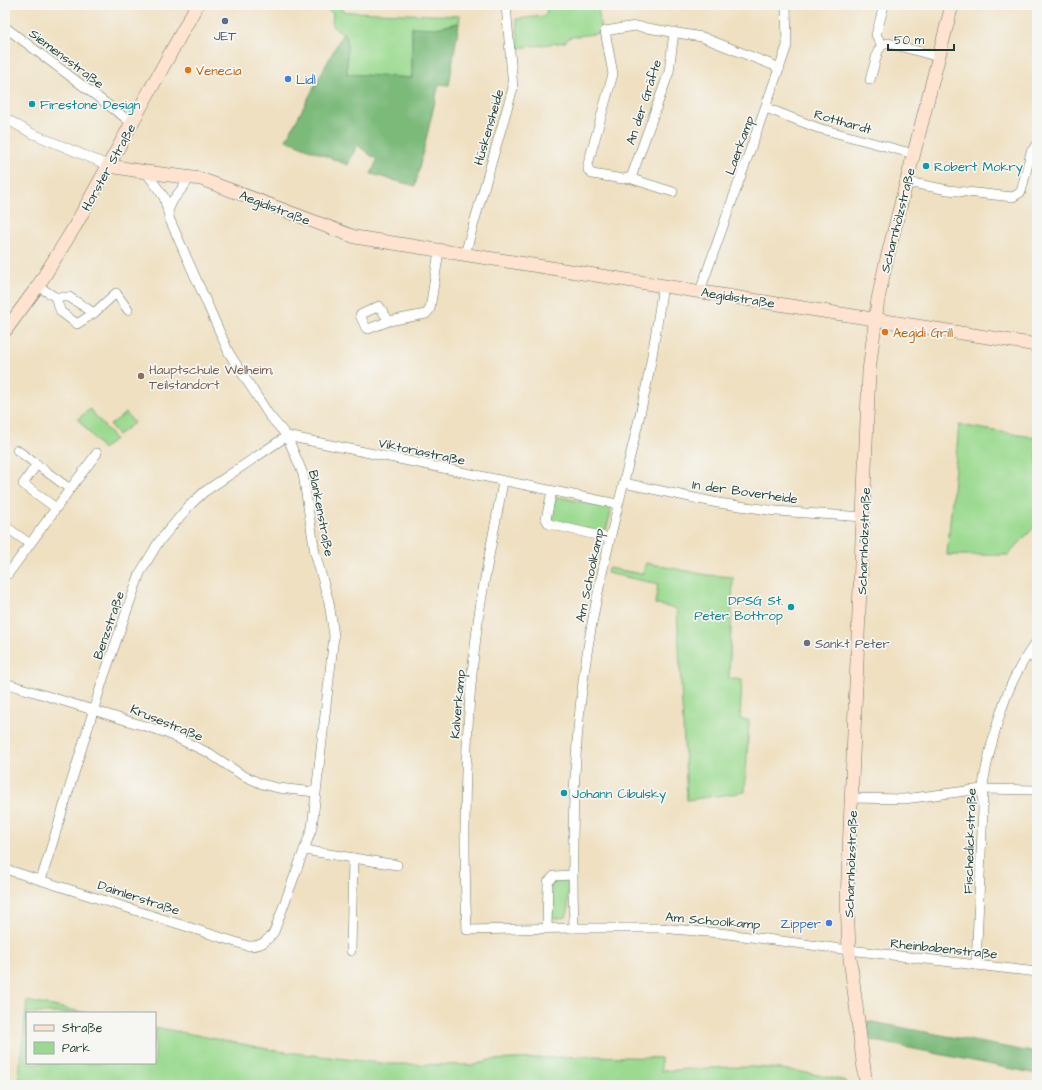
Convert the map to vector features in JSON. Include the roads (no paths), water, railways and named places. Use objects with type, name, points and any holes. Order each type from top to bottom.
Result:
[{"type":"main road","name":"Horster Straße","points":[[5,331],[38,286],[110,166],[197,5]]},
{"type":"main road","name":"Scharnhölzstraße","points":[[866,1085],[849,950],[847,901],[869,371],[875,319],[887,258],[952,5]]},
{"type":"main road","name":"Aegidistraße","points":[[110,166],[191,177],[355,237],[1037,345]]},
{"type":"street","name":"Hüskensheide","points":[[465,254],[513,88],[506,5]]},
{"type":"street","name":"Laerkamp","points":[[700,291],[780,68],[786,46],[786,5]]},
{"type":"street","points":[[882,45],[876,35],[884,5]]},
{"type":"street","points":[[673,192],[629,178],[622,179],[595,175],[590,172],[588,167],[613,74],[605,31],[635,26],[702,37],[780,68]]},
{"type":"street","name":"Siemensstraße","points":[[5,27],[132,123]]},
{"type":"street","name":"An der Gräfte","points":[[629,178],[633,172],[669,72],[674,32]]},
{"type":"street","points":[[870,80],[878,51],[882,45],[888,43],[939,57]]},
{"type":"street","name":"Rotthardt","points":[[766,108],[818,128],[914,154]]},
{"type":"street","points":[[5,118],[32,133],[110,166]]},
{"type":"street","points":[[907,182],[948,190],[1013,197],[1021,192],[1032,152],[1037,145]]},
{"type":"street","name":"Blankenstraße","points":[[146,172],[164,197],[170,220],[229,353],[269,415],[287,436],[303,474],[315,553],[329,602],[334,636],[312,828],[274,932],[265,944]]},
{"type":"street","points":[[168,211],[173,200],[191,177]]},
{"type":"street","points":[[389,321],[422,315],[428,312],[440,250]]},
{"type":"street","name":"Am Schoolkamp","points":[[574,928],[572,875],[577,742],[588,647],[617,504],[624,483],[644,400],[663,285]]},
{"type":"street","points":[[38,286],[55,297],[69,297],[94,313]]},
{"type":"street","points":[[55,297],[61,312],[77,324],[94,313],[116,294],[128,310]]},
{"type":"street","name":"Viktoriastraße","points":[[287,436],[503,482],[617,504]]},
{"type":"street","name":"Benzstraße","points":[[41,880],[104,676],[140,573],[158,543],[188,507],[204,492],[287,436]]},
{"type":"street","points":[[17,450],[70,489]]},
{"type":"street","points":[[8,574],[97,453]]},
{"type":"street","points":[[37,464],[23,484],[56,508]]},
{"type":"street","name":"Kalverkamp","points":[[467,930],[465,879],[466,738],[476,636],[503,482]]},
{"type":"street","name":"In der Boverheide","points":[[624,483],[718,503],[776,511],[864,517]]},
{"type":"street","points":[[552,491],[546,519],[549,524],[610,538]]},
{"type":"street","points":[[5,526],[30,544]]},
{"type":"street","name":"Fischedickstraße","points":[[976,965],[983,809],[982,789],[1004,698],[1028,654],[1037,641]]},
{"type":"street","points":[[1028,654],[1037,661]]},
{"type":"street","name":"Krusestraße","points":[[5,683],[95,709],[164,732],[210,753],[242,775],[262,784],[278,788],[315,792]]},
{"type":"street","points":[[852,798],[904,799],[982,789],[1037,790]]},
{"type":"street","points":[[304,850],[397,865]]},
{"type":"street","points":[[351,951],[353,858]]},
{"type":"street","name":"Daimlerstraße","points":[[5,869],[248,946],[265,944]]},
{"type":"street","points":[[547,928],[548,882],[554,876],[572,875]]},
{"type":"street","name":"Am Schoolkamp","points":[[467,930],[660,928],[720,933],[849,950]]},
{"type":"street","name":"Rheinbabenstraße","points":[[849,950],[1037,972]]},
{"type":"place","name":"JET","points":[[225,21]]},
{"type":"place","name":"Venecia","points":[[188,70]]},
{"type":"place","name":"Lidl","points":[[288,79]]},
{"type":"place","name":"Firestone Design","points":[[32,104]]},
{"type":"place","name":"Robert Mokry","points":[[926,166]]},
{"type":"place","name":"Aegidi Grill","points":[[885,332]]},
{"type":"place","name":"Hauptschule Welheim, Teilstandort","points":[[141,376]]},
{"type":"place","name":"DPSG St. Peter Bottrop","points":[[791,607]]},
{"type":"place","name":"Sankt Peter","points":[[807,643]]},
{"type":"place","name":"Johann Cibulsky","points":[[564,793]]},
{"type":"place","name":"Zipper","points":[[829,923]]}]
